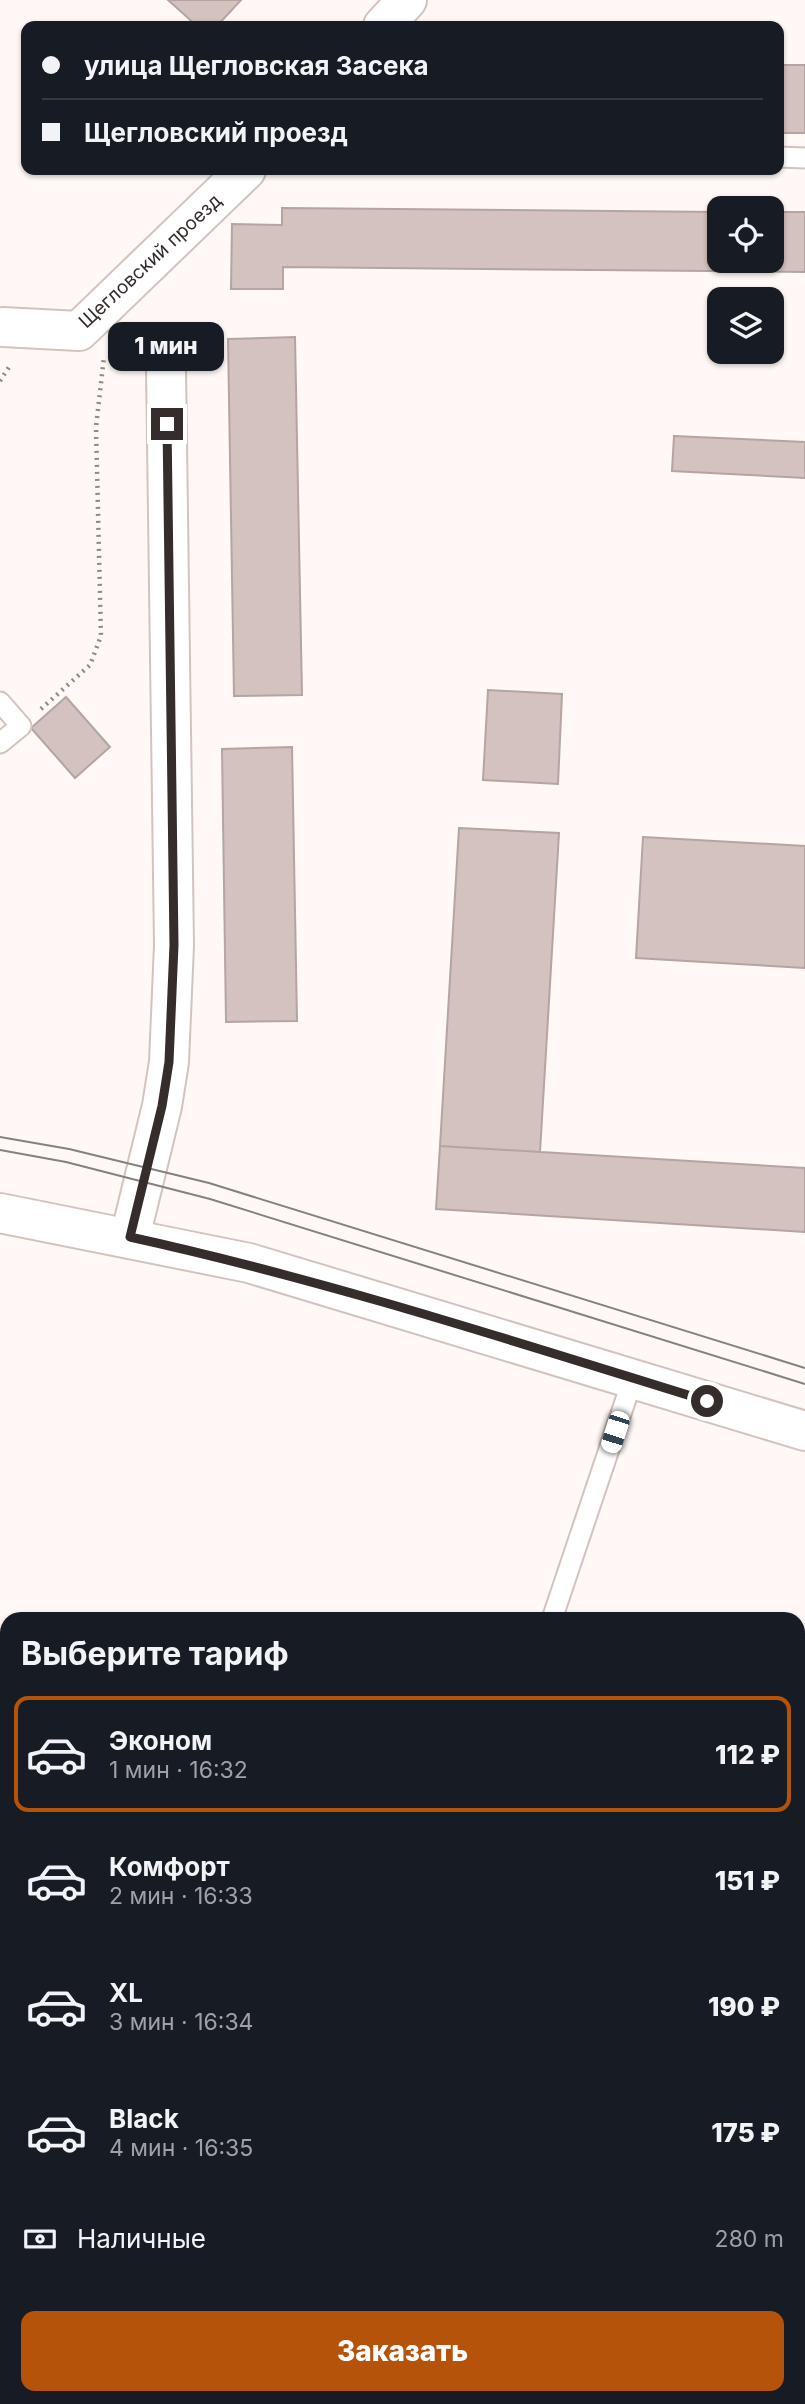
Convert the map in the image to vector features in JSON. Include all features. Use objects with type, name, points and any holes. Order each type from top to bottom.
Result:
[{"type":"street","points":[[388,21],[407,0]]},
{"type":"street","name":"Щегловский проезд","points":[[3,327],[79,331],[241,175]]},
{"type":"street","points":[[130,1237],[162,1106],[169,1062],[174,945],[166,369]]},
{"type":"street","points":[[0,1213],[249,1263],[805,1431]]},
{"type":"lane","points":[[784,157],[805,158]]},
{"type":"lane","points":[[0,702],[21,726],[0,743]]},
{"type":"lane","points":[[554,1612],[633,1378]]},
{"type":"path","points":[[21,726],[90,665],[101,636],[96,427],[103,359],[115,298]]},
{"type":"building","points":[[168,0],[241,0],[222,21],[191,21]]},
{"type":"building","points":[[784,65],[805,65],[805,133],[784,133]]},
{"type":"building","points":[[282,208],[707,212],[707,271],[283,267],[283,289],[231,289],[232,224],[282,225]]},
{"type":"building","points":[[784,212],[805,212],[805,272],[784,272]]},
{"type":"building","points":[[295,337],[302,695],[234,696],[228,339]]},
{"type":"building","points":[[674,436],[805,442],[805,478],[672,471]]},
{"type":"building","points":[[488,690],[562,694],[558,784],[483,780]]},
{"type":"building","points":[[66,697],[110,747],[75,778],[31,728]]},
{"type":"building","points":[[292,747],[297,1021],[226,1022],[222,749]]},
{"type":"building","points":[[459,828],[559,833],[540,1152],[440,1146]]},
{"type":"building","points":[[643,837],[805,846],[805,968],[636,958]]},
{"type":"building","points":[[440,1146],[805,1168],[805,1232],[436,1209]]},
{"type":"tram line","points":[[0,1137],[69,1149],[209,1183],[805,1368]]},
{"type":"tram line","points":[[0,1150],[66,1162],[210,1199],[805,1384]]},
{"type":"route","points":[[167,424],[174,945],[169,1062],[162,1106],[130,1237],[249,1263],[707,1401]]}]
